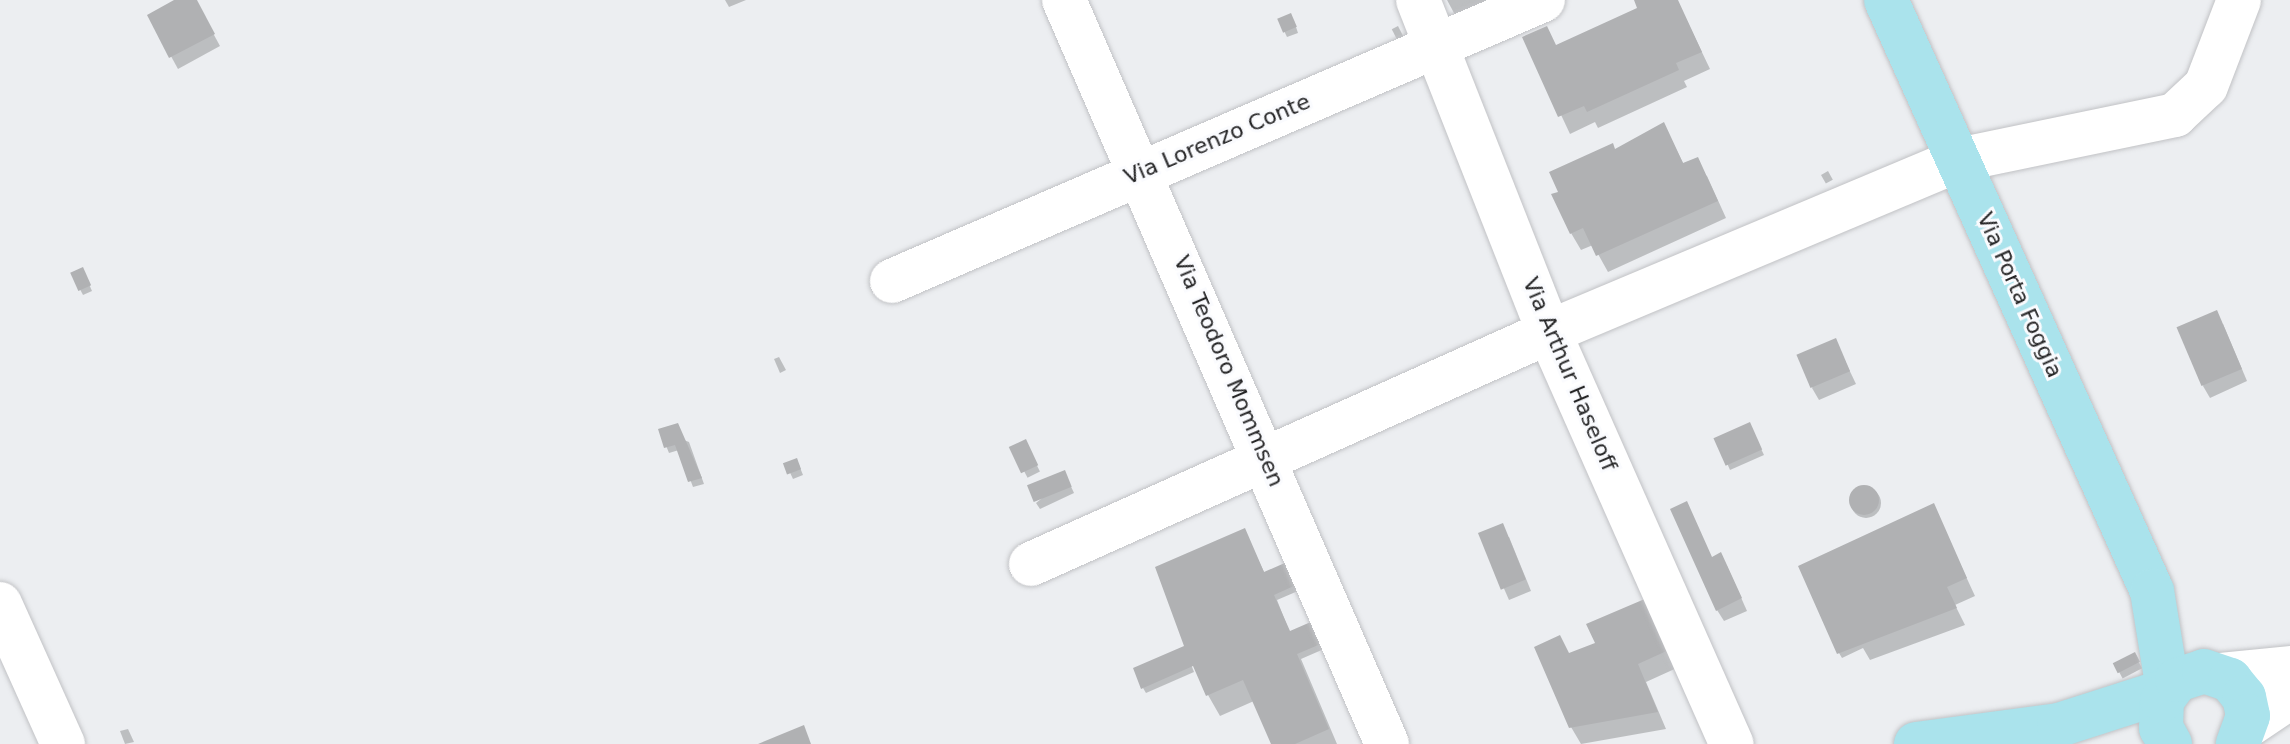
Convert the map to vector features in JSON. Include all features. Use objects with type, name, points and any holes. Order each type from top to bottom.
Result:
[{"type":"main road","name":"Via Porta Foggia","points":[[1886,0],[2152,591]]},
{"type":"main road","points":[[2152,591],[2221,675],[2244,697],[2242,735]]},
{"type":"main road","points":[[2059,725],[2169,742],[2160,712],[2168,690],[2152,591]]},
{"type":"main road","points":[[1916,744],[2059,725],[2168,690],[2189,674],[2221,675]]},
{"type":"street","name":"Via Teodoro Mommsen","points":[[1064,0],[1142,170],[1387,744]]},
{"type":"street","name":"Via Arthur Haseloff","points":[[1418,0],[1549,332],[1732,744]]},
{"type":"street","name":"Via Lorenzo Conte","points":[[892,281],[1142,170],[1543,0]]},
{"type":"street","points":[[1031,564],[1549,332],[1958,160],[2175,115],[2206,86],[2239,0]]},
{"type":"street","points":[[0,604],[63,744]]},
{"type":"street","points":[[2221,675],[2290,668]]},
{"type":"street","points":[[2242,735],[2290,697]]},
{"type":"building","points":[[174,0],[197,0],[215,34],[169,58],[147,15]]},
{"type":"building","points":[[1634,0],[1678,0],[1702,52],[1676,63],[1679,70],[1587,112],[1584,106],[1558,117],[1522,37],[1547,26],[1556,45],[1637,8]]},
{"type":"building","points":[[1291,13],[1297,27],[1283,33],[1277,19]]},
{"type":"building","points":[[1664,122],[1683,163],[1698,157],[1718,201],[1596,256],[1583,228],[1570,234],[1551,194],[1558,192],[1549,172],[1613,143],[1615,149]]},
{"type":"building","points":[[83,267],[91,285],[78,291],[70,273]]},
{"type":"building","points":[[2217,310],[2242,369],[2202,386],[2176,327]]},
{"type":"building","points":[[1836,338],[1850,371],[1810,388],[1796,355]]},
{"type":"building","points":[[1750,422],[1762,449],[1726,466],[1713,438]]},
{"type":"building","points":[[678,423],[702,478],[688,482],[675,445],[664,448],[658,429]]},
{"type":"building","points":[[1026,439],[1038,465],[1021,473],[1009,447]]},
{"type":"building","points":[[797,458],[801,469],[787,474],[783,463]]},
{"type":"building","points":[[1065,470],[1072,487],[1034,502],[1027,485]]},
{"type":"building","points":[[1864,485],[1875,489],[1879,500],[1875,511],[1864,515],[1853,511],[1849,500],[1853,489]]},
{"type":"building","points":[[1687,501],[1712,557],[1721,552],[1742,598],[1716,611],[1670,509]]},
{"type":"building","points":[[1934,503],[1967,578],[1947,587],[1957,608],[1837,654],[1798,566]]},
{"type":"building","points":[[1503,523],[1526,580],[1501,590],[1478,533]]},
{"type":"building","points":[[1245,528],[1264,572],[1287,562],[1296,585],[1274,595],[1290,631],[1313,621],[1323,643],[1297,654],[1329,729],[1295,744],[1271,744],[1243,680],[1206,696],[1193,666],[1141,689],[1133,668],[1184,646],[1155,567]]},
{"type":"building","points":[[1647,598],[1671,649],[1638,664],[1658,712],[1569,728],[1534,647],[1560,635],[1569,653],[1595,643],[1586,624]]},
{"type":"building","points":[[2135,652],[2140,662],[2118,673],[2113,663]]},
{"type":"building","points":[[804,725],[811,744],[758,744]]}]
